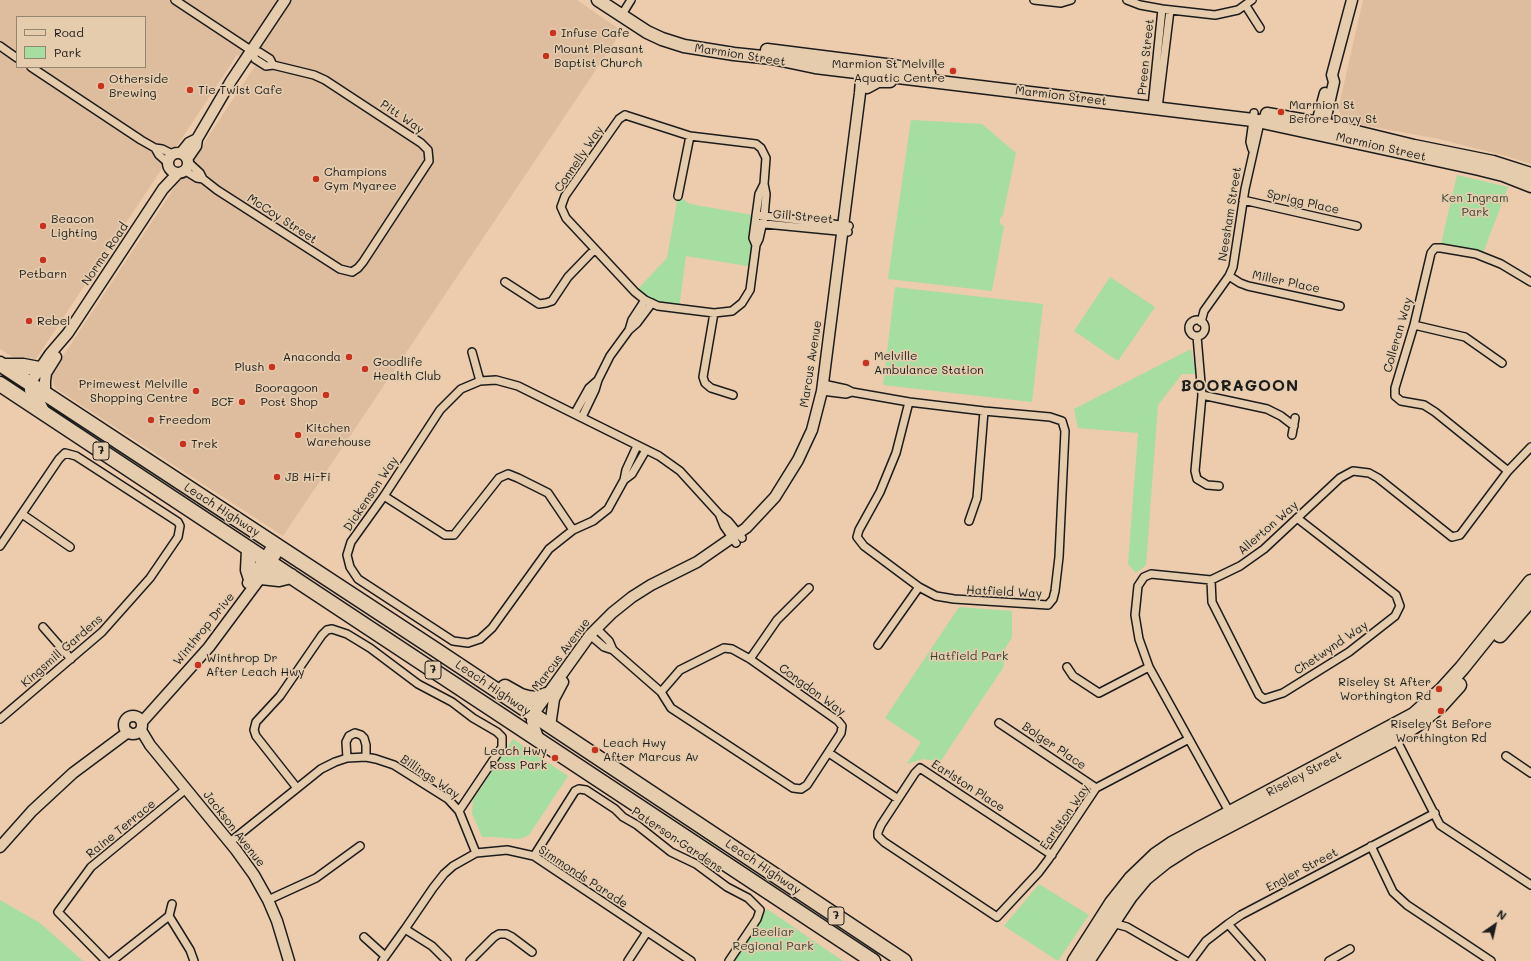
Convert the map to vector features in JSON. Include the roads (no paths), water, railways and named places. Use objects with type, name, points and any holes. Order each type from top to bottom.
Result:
[{"type":"highway","points":[[2,365],[39,369]]},
{"type":"highway","name":"Leach Highway","points":[[2,365],[436,650],[904,961]]},
{"type":"highway","name":"Leach Highway","points":[[0,384],[873,961]]},
{"type":"highway","points":[[249,549],[248,570],[256,578],[279,579],[292,576]]},
{"type":"highway","name":"Riseley Street","points":[[1393,733],[1443,689],[1462,668],[1530,584]]},
{"type":"highway","name":"Riseley Street","points":[[1075,961],[1112,903],[1142,867],[1156,855],[1172,844],[1233,817],[1393,733],[1416,725],[1440,706],[1462,682],[1531,599]]},
{"type":"highway","points":[[436,650],[458,658],[498,684],[521,696],[538,699],[546,695]]},
{"type":"highway","points":[[673,808],[679,819],[729,854],[729,858],[722,860]]},
{"type":"highway","name":"Riseley Street","points":[[1087,961],[1123,906],[1145,878],[1166,861],[1233,817]]},
{"type":"highway","points":[[759,886],[768,871]]},
{"type":"main road","name":"Marmion Street","points":[[598,0],[626,8]]},
{"type":"main road","name":"Marmion Street","points":[[612,0],[653,27],[694,41],[866,68],[929,80],[1155,104]]},
{"type":"main road","name":"Marmion Street","points":[[866,68],[924,72],[1257,117],[1493,162],[1531,174]]},
{"type":"main road","points":[[866,87],[878,81],[929,80]]},
{"type":"main road","name":"Marmion Street","points":[[1320,128],[1503,175],[1531,186]]},
{"type":"street","name":"Pitt Way","points":[[175,0],[252,51],[255,59],[266,66],[273,65],[314,75],[325,80],[421,143],[428,150],[429,160],[358,268],[352,272]]},
{"type":"street","name":"Norma Road","points":[[31,384],[39,369],[68,333],[163,189],[164,180],[196,146],[197,139],[231,81],[285,0]]},
{"type":"street","points":[[1034,0],[1061,3],[1071,0]]},
{"type":"street","points":[[1127,0],[1140,5],[1162,9],[1215,15],[1230,13],[1246,6],[1252,0]]},
{"type":"street","points":[[1320,128],[1328,80],[1332,75],[1352,0]]},
{"type":"street","points":[[1246,6],[1260,28]]},
{"type":"street","name":"Preen Street","points":[[1155,104],[1162,9]]},
{"type":"street","name":"Preen Street","points":[[1155,104],[1170,10]]},
{"type":"street","points":[[0,46],[16,57]]},
{"type":"street","name":"McCoy Street","points":[[33,68],[155,148],[159,154],[200,173],[203,179],[217,190],[340,269],[352,272]]},
{"type":"street","name":"Marcus Avenue","points":[[534,716],[546,695],[612,613],[632,597],[697,562],[737,538],[775,497],[798,460],[812,430],[826,388],[866,87],[866,68]]},
{"type":"street","name":"Marcus Avenue","points":[[846,229],[860,93],[866,68]]},
{"type":"street","name":"Connelly Way","points":[[625,115],[690,136],[756,144],[761,148],[766,158],[764,184],[759,194],[759,239],[756,245],[750,290],[742,303],[732,311],[714,313],[658,306],[649,302],[635,292],[566,218],[561,207],[565,196],[619,119],[625,115]]},
{"type":"street","name":"Neesham Street","points":[[1201,322],[1204,311],[1229,276],[1234,261],[1252,150],[1256,143],[1257,117]]},
{"type":"street","points":[[678,196],[690,136]]},
{"type":"street","name":"Sprigg Place","points":[[1243,200],[1357,226]]},
{"type":"street","name":"Gill Street","points":[[759,220],[846,229]]},
{"type":"street","name":"Colleran Way","points":[[1508,471],[1435,412],[1424,405],[1401,401],[1395,396],[1395,388],[1414,324],[1431,253],[1434,248],[1476,254],[1502,264],[1531,282]]},
{"type":"street","points":[[505,282],[539,304],[552,301],[568,277],[595,249]]},
{"type":"street","name":"Miller Place","points":[[1229,276],[1248,286],[1340,306]]},
{"type":"street","points":[[582,417],[610,356],[629,330],[632,320],[649,302]]},
{"type":"street","points":[[714,313],[703,377],[705,383],[710,388],[733,394]]},
{"type":"street","name":"Neesham Street","points":[[1196,321],[1204,324],[1205,330],[1202,335],[1198,336],[1191,332],[1190,327],[1193,322],[1196,321]]},
{"type":"street","points":[[1414,324],[1465,337],[1502,363]]},
{"type":"street","name":"Norma Road","points":[[46,394],[46,373],[64,344],[68,333]]},
{"type":"street","name":"Neesham Street","points":[[1198,336],[1202,395],[1195,471],[1197,479],[1207,485],[1219,486]]},
{"type":"street","points":[[472,352],[480,381]]},
{"type":"street","name":"Dickenson Way","points":[[637,446],[626,470],[624,480],[608,509],[593,521],[573,530],[549,550],[492,628],[480,639],[468,643],[453,641],[358,579],[350,567],[348,555],[351,542],[384,496],[444,405],[461,389],[480,381],[496,380],[518,386],[659,456],[680,471],[720,515],[724,526],[737,538]]},
{"type":"street","points":[[575,414],[589,388],[598,380]]},
{"type":"street","points":[[31,384],[32,394],[40,403],[46,415]]},
{"type":"street","name":"Hatfield Way","points":[[826,388],[846,389],[852,392],[909,402],[1050,417],[1062,421],[1065,431],[1059,557],[1053,599],[1048,605],[1038,606],[954,599],[936,596],[919,587],[864,546],[857,538],[859,530],[880,492],[896,453],[909,402]]},
{"type":"street","points":[[1202,395],[1267,409],[1281,416],[1294,426]]},
{"type":"street","points":[[969,521],[977,498],[984,411]]},
{"type":"street","points":[[1292,435],[1295,418]]},
{"type":"street","name":"Allerton Way","points":[[1211,580],[1240,566],[1264,549],[1340,478],[1353,471],[1369,473],[1378,478],[1452,537],[1460,535],[1508,471],[1531,447]]},
{"type":"street","name":"Dickenson Way","points":[[624,480],[632,474],[646,450]]},
{"type":"street","name":"Kingsmill Gardens","points":[[0,546],[59,458],[65,453],[70,453],[76,456],[178,522],[180,526],[178,538],[150,578],[102,632],[0,719]]},
{"type":"street","points":[[384,496],[445,535],[454,535],[499,478],[508,474],[548,493],[573,530]]},
{"type":"street","points":[[22,514],[70,547]]},
{"type":"street","name":"Chetwynd Way","points":[[1211,580],[1212,602],[1259,695],[1264,699],[1283,693],[1349,652],[1396,616],[1400,606],[1396,595],[1297,518]]},
{"type":"street","name":"Winthrop Drive","points":[[0,847],[32,811],[73,773],[135,727],[152,704],[204,645],[256,578],[277,546]]},
{"type":"street","points":[[1211,580],[1151,574],[1144,577],[1138,586],[1135,615],[1139,639],[1149,667],[1233,817]]},
{"type":"street","points":[[878,645],[919,587]]},
{"type":"street","points":[[750,659],[777,620],[809,588]]},
{"type":"street","points":[[43,627],[71,659]]},
{"type":"street","points":[[297,788],[256,736],[254,730],[256,722],[280,696],[322,635],[327,630],[332,629],[347,634],[370,648],[418,684],[452,702],[473,718],[497,732],[502,737],[502,747],[459,810]]},
{"type":"street","name":"Marcus Avenue","points":[[550,726],[557,690],[595,634]]},
{"type":"street","name":"Congdon Way","points":[[595,634],[608,641],[614,650],[661,692],[671,708],[793,788],[801,789],[807,785],[841,733],[842,726],[838,721],[750,659],[732,649],[724,648],[680,670],[661,692]]},
{"type":"street","points":[[1067,667],[1072,676],[1099,693],[1149,667]]},
{"type":"street","points":[[534,716],[532,721],[539,740]]},
{"type":"street","name":"Bolger Place","points":[[999,723],[1096,788]]},
{"type":"street","name":"Winthrop Drive","points":[[0,839],[31,805],[64,774],[118,734],[135,727]]},
{"type":"street","name":"Jackson Avenue","points":[[135,727],[230,842],[250,869],[268,900],[283,938],[289,961]]},
{"type":"street","points":[[347,758],[346,742],[349,736],[355,733],[364,738],[366,744],[366,757]]},
{"type":"street","points":[[1393,733],[1440,825],[1530,883]]},
{"type":"street","name":"Earlston Way","points":[[997,917],[1034,878],[1052,855],[1096,788],[1189,739]]},
{"type":"street","points":[[829,753],[898,799]]},
{"type":"street","points":[[1506,756],[1531,773]]},
{"type":"street","name":"Billings Way","points":[[230,842],[322,769],[347,758],[366,757],[394,765],[448,800],[459,810],[476,853]]},
{"type":"street","name":"Earlston Place","points":[[997,917],[884,842],[878,836],[878,828],[915,773],[920,768],[1052,855]]},
{"type":"street","name":"Raine Terrace","points":[[106,961],[58,912],[91,867],[186,789]]},
{"type":"street","name":"Paterson Gardens","points":[[534,856],[575,791],[579,789],[586,790],[615,809],[623,817],[637,825],[671,852],[696,864],[727,887],[748,898],[760,910],[757,919],[728,961]]},
{"type":"street","name":"Engler Street","points":[[1191,961],[1206,941],[1228,924],[1255,907],[1435,813]]},
{"type":"street","points":[[268,900],[316,878],[360,846]]},
{"type":"street","points":[[1371,846],[1393,892],[1407,905],[1491,961]]},
{"type":"street","name":"Simmonds Parade","points":[[383,959],[406,929],[432,888],[453,866],[476,853],[507,850],[534,856],[691,961]]},
{"type":"street","points":[[112,961],[169,916],[172,904]]},
{"type":"street","points":[[1123,906],[1122,914],[1125,921],[1136,931]]},
{"type":"street","points":[[169,916],[190,950],[194,961]]},
{"type":"street","points":[[1109,927],[1116,924],[1127,927],[1186,961]]},
{"type":"street","points":[[1228,924],[1261,961]]},
{"type":"street","points":[[406,929],[432,946],[447,961]]},
{"type":"street","points":[[628,961],[647,932]]},
{"type":"street","points":[[470,961],[494,937],[499,934],[506,934],[512,937],[532,952]]},
{"type":"street","points":[[364,937],[383,959]]},
{"type":"street","points":[[1329,961],[1350,949]]},
{"type":"place","name":"Infuse Cafe","points":[[553,33]]},
{"type":"place","name":"Mount Pleasant Baptist Church","points":[[546,56]]},
{"type":"place","name":"Marmion St Melville Aquatic Centre","points":[[953,71]]},
{"type":"place","name":"Otherside Brewing","points":[[101,86]]},
{"type":"place","name":"Tie Twist Cafe","points":[[190,90]]},
{"type":"place","name":"Marmion St Before Davy St","points":[[1281,112]]},
{"type":"place","name":"Champions Gym Myaree","points":[[316,179]]},
{"type":"place","name":"Beacon Lighting","points":[[43,226]]},
{"type":"place","name":"Petbarn","points":[[43,260]]},
{"type":"place","name":"Rebel","points":[[29,321]]},
{"type":"place","name":"Anaconda","points":[[349,357]]},
{"type":"place","name":"Melville Ambulance Station","points":[[866,363]]},
{"type":"place","name":"Plush","points":[[272,367]]},
{"type":"place","name":"Goodlife Health Club","points":[[365,369]]},
{"type":"place","name":"Primewest Melville Shopping Centre","points":[[196,391]]},
{"type":"place","name":"Booragoon Post Shop","points":[[326,395]]},
{"type":"place","name":"BCF","points":[[242,402]]},
{"type":"place","name":"Freedom","points":[[151,420]]},
{"type":"place","name":"Kitchen Warehouse","points":[[298,435]]},
{"type":"place","name":"Trek","points":[[183,444]]},
{"type":"place","name":"JB Hi-Fi","points":[[277,477]]},
{"type":"place","name":"Winthrop Dr After Leach Hwy","points":[[198,665]]},
{"type":"place","name":"Riseley St After Worthington Rd","points":[[1439,689]]},
{"type":"place","name":"Riseley St Before Worthington Rd","points":[[1441,711]]},
{"type":"place","name":"Leach Hwy After Marcus Av","points":[[595,750]]},
{"type":"place","name":"Leach Hwy Ross Park","points":[[555,758]]},
{"type":"district","name":"BOORAGOON","points":[[1240,386]]},
{"type":"park label","name":"Ken Ingram Park","points":[[1475,205]]},
{"type":"park label","name":"Hatfield Park","points":[[969,656]]},
{"type":"park label","name":"Beeliar Regional Park","points":[[773,939]]}]
